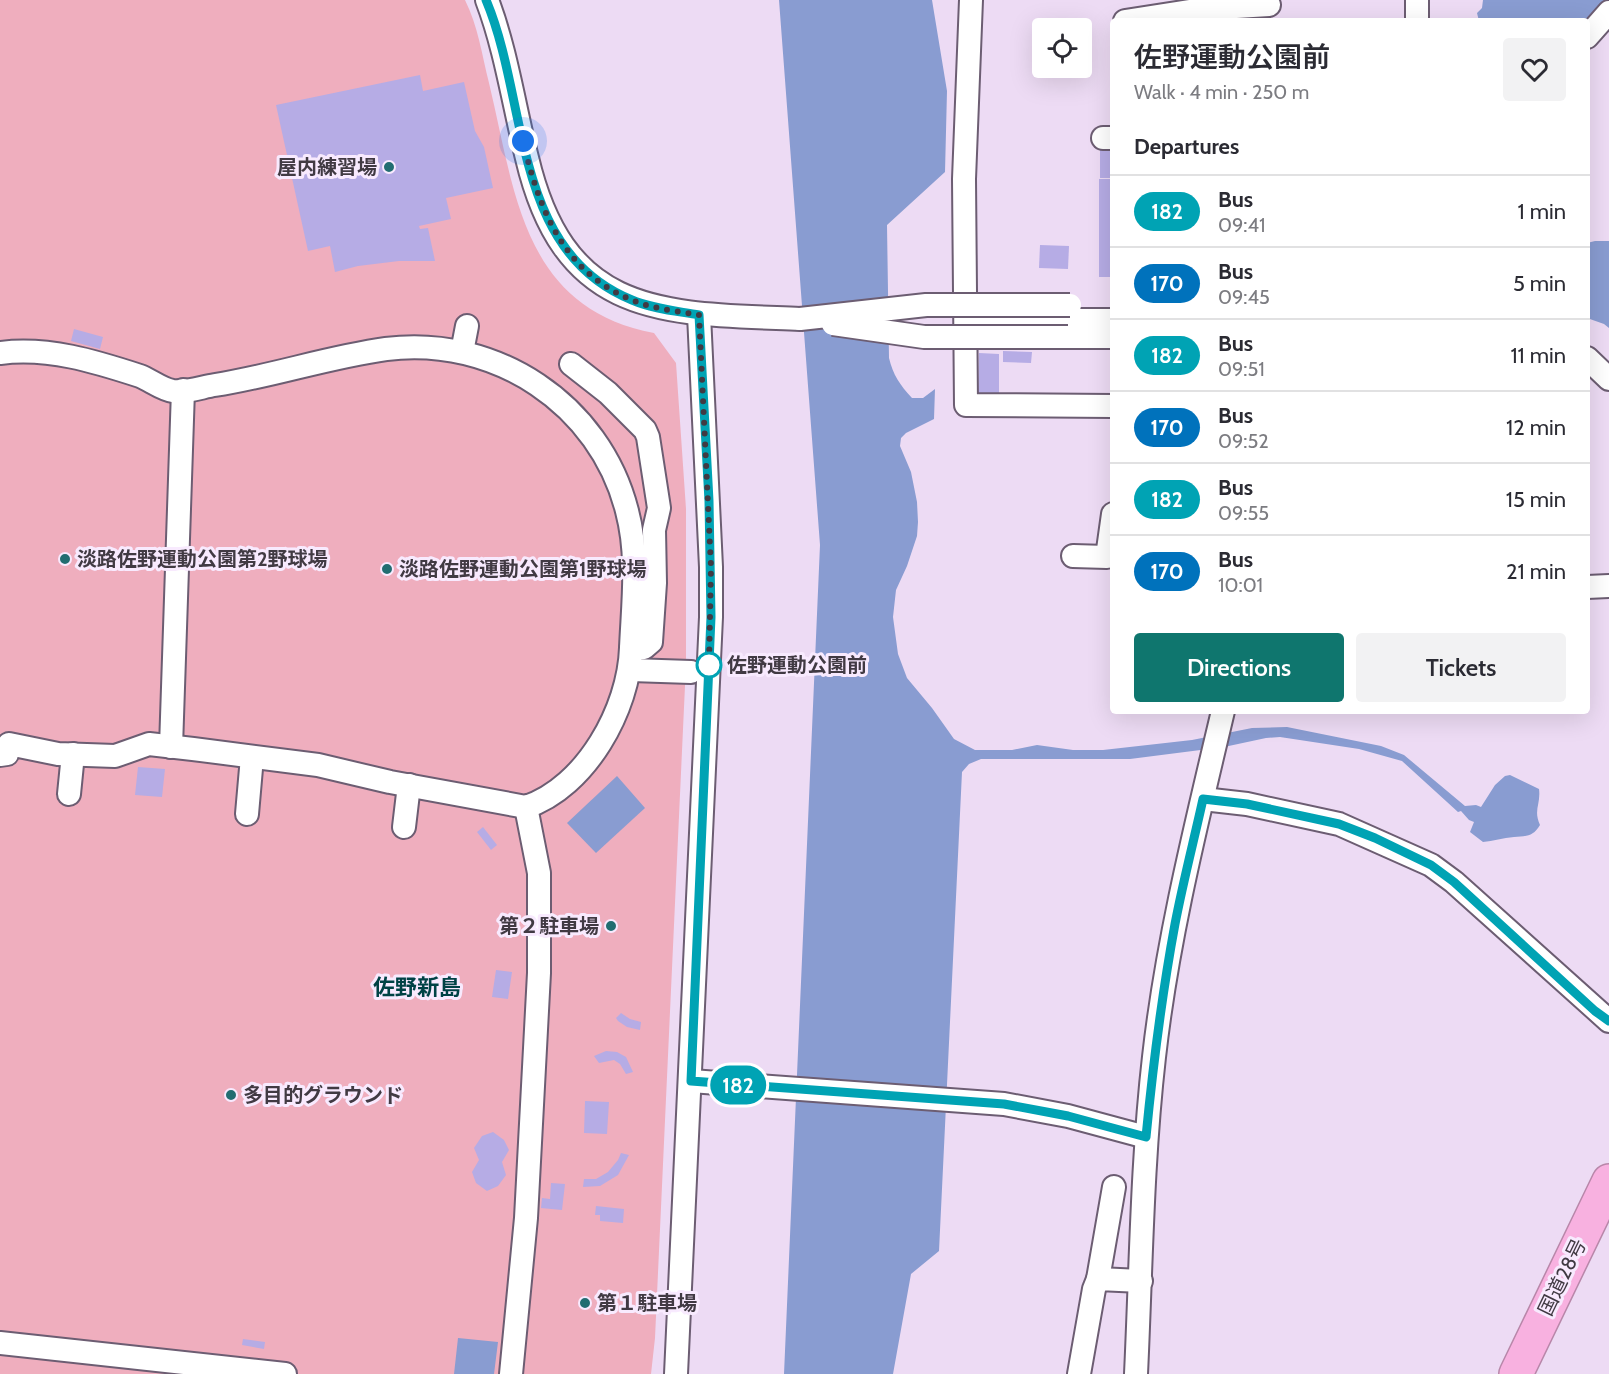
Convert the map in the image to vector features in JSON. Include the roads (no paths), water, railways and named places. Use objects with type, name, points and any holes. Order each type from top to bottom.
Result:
[{"type":"highway","name":"国道28号","points":[[1516,1374],[1609,1181]]},
{"type":"street","points":[[486,0],[498,34],[528,162],[542,207],[566,250],[591,277],[608,289],[634,301],[699,315],[801,319],[1110,320]]},
{"type":"street","points":[[971,0],[964,179],[966,405],[1110,406]]},
{"type":"street","points":[[1417,0],[1417,18]]},
{"type":"street","points":[[1150,18],[1203,9],[1269,8]]},
{"type":"street","points":[[1590,34],[1609,12]]},
{"type":"street","points":[[801,319],[926,305],[1110,305]]},
{"type":"street","points":[[676,1374],[711,607],[709,501],[699,315]]},
{"type":"street","points":[[801,319],[924,337],[1110,337]]},
{"type":"street","points":[[462,352],[467,326]]},
{"type":"street","points":[[0,353],[64,354],[92,360],[148,379],[172,391],[256,379],[321,362],[385,349],[434,347],[462,352],[501,364],[524,375],[548,391],[569,411],[608,463],[623,496],[634,547],[631,659],[617,711],[595,752],[565,783],[538,802],[526,807],[318,765],[149,744],[115,756],[58,754],[9,744],[7,754],[0,755]]},
{"type":"street","points":[[1590,361],[1609,379]]},
{"type":"street","points":[[571,364],[608,393],[645,430],[648,437],[659,508],[654,530],[655,583],[651,642],[631,659]]},
{"type":"street","points":[[171,747],[183,390]]},
{"type":"street","points":[[1073,556],[1110,559]]},
{"type":"street","points":[[1590,586],[1609,586]]},
{"type":"street","points":[[631,659],[691,672]]},
{"type":"street","points":[[1136,1374],[1146,1137],[1155,1047],[1168,964],[1218,731]]},
{"type":"street","points":[[69,794],[73,754]]},
{"type":"street","points":[[247,814],[252,757]]},
{"type":"street","points":[[404,827],[409,785]]},
{"type":"street","points":[[1203,799],[1247,804],[1339,824],[1375,838],[1431,865],[1449,878],[1595,1011],[1609,1021]]},
{"type":"street","points":[[511,1374],[526,1218],[539,973],[539,873],[526,807]]},
{"type":"street","points":[[691,1081],[1004,1104],[1050,1112],[1146,1137]]},
{"type":"street","points":[[1079,1374],[1114,1187]]},
{"type":"street","points":[[1098,1279],[1141,1281]]},
{"type":"street","points":[[0,1343],[285,1374]]},
{"type":"water","points":[[779,0],[932,0],[947,91],[945,172],[887,225],[889,358],[897,379],[912,398],[923,398],[935,389],[934,419],[906,433],[901,438],[900,446],[911,472],[918,522],[917,536],[896,590],[893,617],[898,654],[907,678],[954,739],[975,750],[1012,750],[1037,745],[1073,750],[1103,750],[1192,740],[1252,728],[1287,727],[1381,746],[1404,755],[1465,806],[1481,807],[1495,785],[1505,776],[1510,775],[1539,789],[1537,815],[1540,825],[1535,832],[1526,836],[1483,842],[1470,832],[1474,822],[1461,811],[1458,812],[1402,761],[1359,749],[1280,737],[1130,759],[981,759],[969,764],[962,772],[939,1251],[911,1274],[893,1374],[784,1374],[820,545]]},
{"type":"water","points":[[1483,0],[1607,0],[1590,18],[1478,18],[1477,13],[1482,8]]},
{"type":"water","points":[[1609,241],[1609,328],[1590,319],[1590,242]]},
{"type":"water","points":[[617,776],[645,808],[596,853],[567,823]]},
{"type":"water","points":[[458,1338],[498,1342],[494,1374],[454,1374]]},
{"type":"place","name":"屋内練習場","points":[[389,167]]},
{"type":"place","name":"淡路佐野運動公園第2野球場","points":[[65,559]]},
{"type":"place","name":"淡路佐野運動公園第1野球場","points":[[387,569]]},
{"type":"place","name":"佐野運動公園前","points":[[709,665]]},
{"type":"place","name":"第２駐車場","points":[[611,926]]},
{"type":"place","name":"多目的グラウンド","points":[[231,1095]]},
{"type":"place","name":"第１駐車場","points":[[585,1303]]},
{"type":"district","name":"佐野新島","points":[[417,987]]}]
